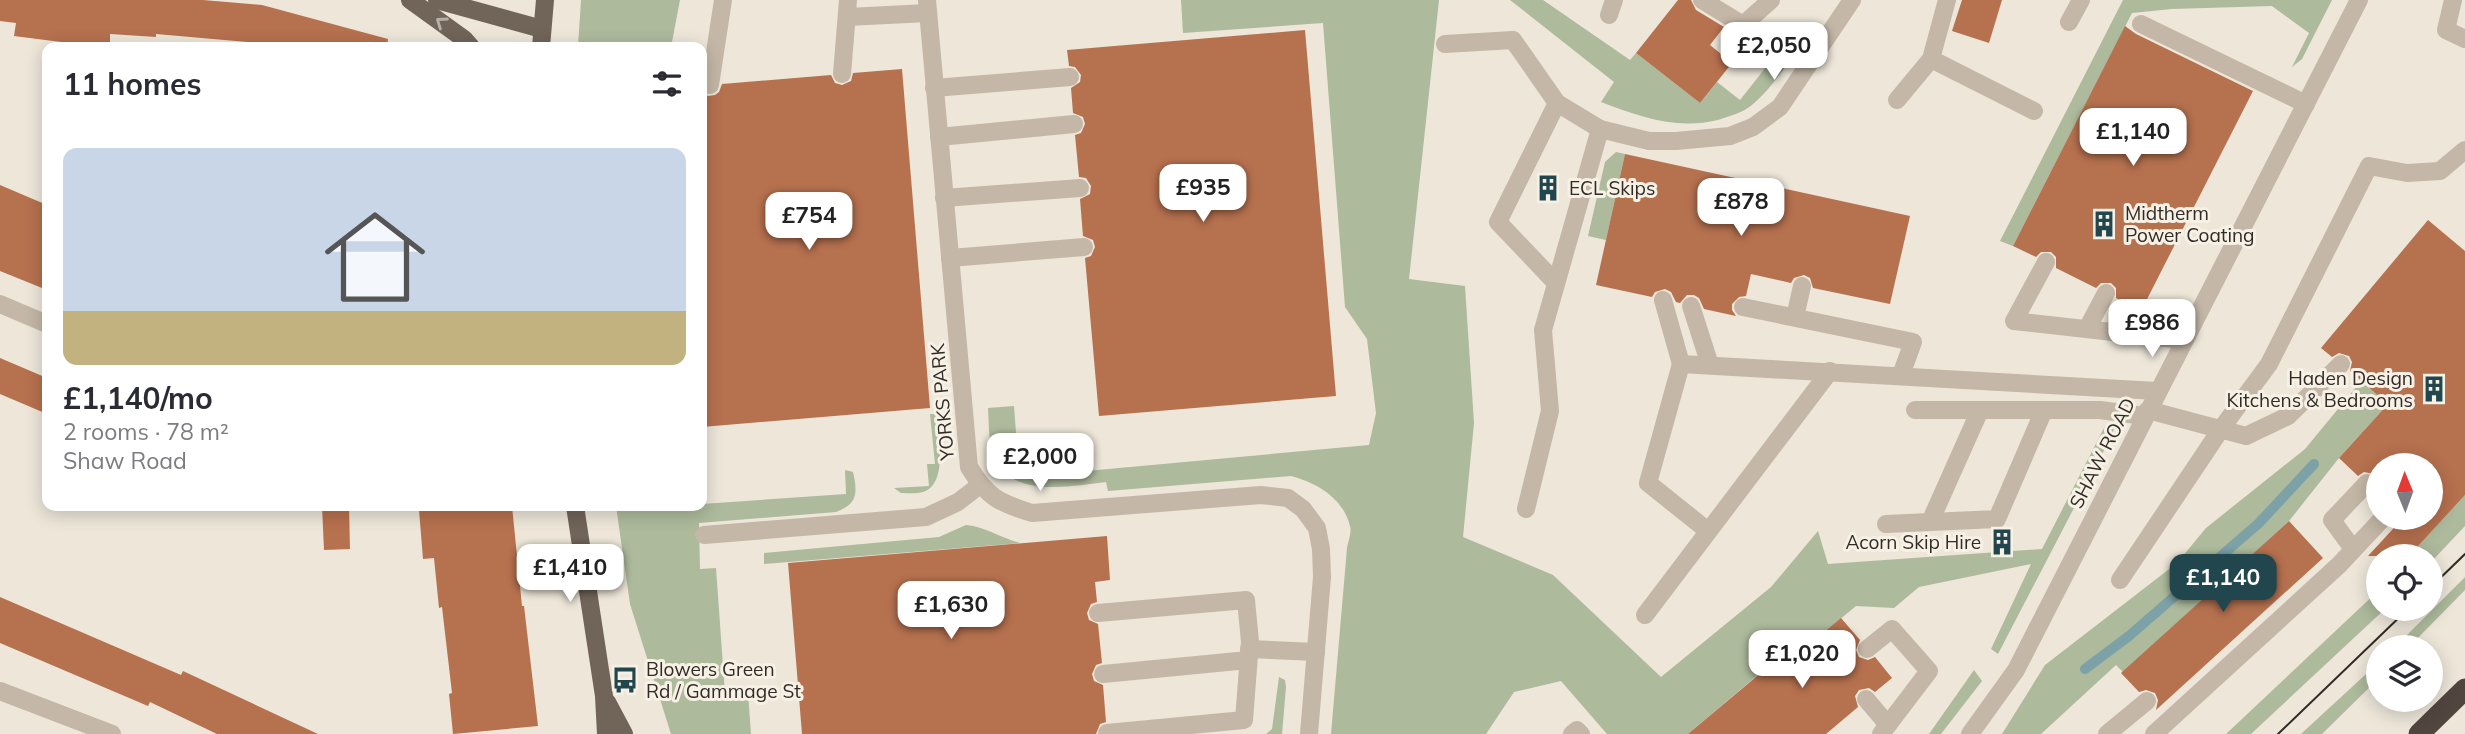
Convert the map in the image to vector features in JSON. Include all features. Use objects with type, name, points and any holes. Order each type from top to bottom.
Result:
[{"type":"highway","points":[[2418,734],[2465,689]]},
{"type":"main road","points":[[410,0],[466,42]]},
{"type":"main road","points":[[437,0],[541,38],[545,0]]},
{"type":"main road","points":[[576,511],[604,696],[606,734]]},
{"type":"main road","points":[[604,696],[624,734]]},
{"type":"street","points":[[710,85],[723,0]]},
{"type":"street","points":[[1702,0],[1743,25],[1771,0]]},
{"type":"street","points":[[1445,44],[1513,40],[1557,103],[1600,129],[1650,141],[1676,141],[1730,135],[1754,127],[1780,107],[1852,0]]},
{"type":"street","points":[[1897,100],[1931,58],[1947,0]]},
{"type":"street","points":[[2068,22],[2081,0]]},
{"type":"street","name":"SHAW ROAD","points":[[1970,734],[2016,670],[2359,0]]},
{"type":"street","points":[[2452,0],[2446,30],[2465,39]]},
{"type":"street","points":[[842,74],[847,9],[927,6]]},
{"type":"street","name":"YORKS PARK","points":[[927,6],[968,467],[979,485]]},
{"type":"street","points":[[2141,24],[2158,37],[2221,69],[2305,104]]},
{"type":"street","points":[[1931,58],[2034,111]]},
{"type":"street","points":[[934,88],[1070,77]]},
{"type":"street","points":[[1556,283],[1498,222],[1557,103]]},
{"type":"street","points":[[939,137],[1074,124]]},
{"type":"street","points":[[1526,509],[1550,411],[1543,330],[1600,129]]},
{"type":"street","points":[[2120,580],[2221,429],[2269,363],[2369,166],[2407,173],[2440,171],[2465,149]]},
{"type":"street","points":[[944,198],[1080,188]]},
{"type":"street","points":[[950,258],[1084,247]]},
{"type":"street","points":[[2046,262],[2014,321],[2183,340]]},
{"type":"street","points":[[1795,317],[1802,285]]},
{"type":"street","points":[[2087,329],[2106,293]]},
{"type":"street","points":[[1663,300],[1681,364],[1648,483],[1708,531]]},
{"type":"street","points":[[0,304],[42,322]]},
{"type":"street","points":[[1691,306],[1710,365]]},
{"type":"street","points":[[1743,307],[1913,342],[1901,375]]},
{"type":"street","points":[[1681,364],[2157,391]]},
{"type":"street","points":[[1915,410],[2100,410],[2146,413],[2246,436],[2288,416],[2341,364]]},
{"type":"street","points":[[1644,615],[1830,371]]},
{"type":"street","points":[[1930,522],[1980,410]]},
{"type":"street","points":[[1886,524],[1997,519],[2044,410]]},
{"type":"street","points":[[704,535],[926,517],[958,502],[979,485],[1004,504],[1032,513],[1261,495],[1288,498],[1303,509],[1317,528],[1321,549],[1322,577],[1309,734]]},
{"type":"street","points":[[2353,549],[2332,520],[2366,485]]},
{"type":"street","points":[[2154,734],[2371,530]]},
{"type":"street","points":[[1098,614],[1246,600],[1249,654],[1244,720],[1107,733]]},
{"type":"street","points":[[1866,699],[1884,729],[1929,671],[1892,629],[1867,649]]},
{"type":"street","points":[[1102,674],[1249,654],[1316,652]]},
{"type":"street","points":[[0,691],[107,733]]},
{"type":"street","points":[[2107,734],[2147,701]]},
{"type":"street","points":[[1572,734],[1577,730],[1581,734]]},
{"type":"green space","points":[[581,0],[680,0],[672,42],[578,42]]},
{"type":"green space","points":[[1181,0],[1439,0],[1409,279],[1465,286],[1474,423],[1463,537],[1553,575],[1661,677],[1771,587],[1818,531],[1828,564],[2042,549],[2104,428],[2115,421],[2113,433],[1998,654],[1991,649],[2031,564],[1919,587],[1894,608],[1856,606],[1793,658],[1786,651],[1688,734],[1607,734],[1561,681],[1514,692],[1486,734],[1331,734],[1350,528],[1347,516],[1328,493],[1291,476],[1108,491],[1106,482],[1043,487],[1013,479],[1002,470],[991,444],[988,408],[1014,406],[1019,473],[1032,476],[1369,445],[1376,413],[1367,339],[1345,307],[1323,23],[1183,33]]},
{"type":"green space","points":[[1510,0],[1543,0],[1630,60],[1636,53],[1700,103],[1717,82],[1740,100],[1793,33],[1804,41],[1773,83],[1748,108],[1703,123],[1673,123],[1601,102],[1614,82]]},
{"type":"green space","points":[[2123,0],[2332,0],[2302,59],[2292,67],[2309,33],[2272,6],[2132,13],[2013,246],[2000,241]]},
{"type":"green space","points":[[1616,152],[1625,154],[1606,240],[1588,236],[1605,162]]},
{"type":"green space","points":[[2465,255],[2465,319],[2339,458],[2289,521],[2123,672],[2116,665],[2041,734],[2002,734],[2045,665],[2177,563],[2206,528],[2305,449]]},
{"type":"green space","points":[[930,414],[937,414],[940,446],[936,479],[931,487],[923,492],[901,493],[894,488],[929,486],[927,464],[935,464]]},
{"type":"green space","points":[[845,470],[853,472],[854,497],[852,502],[836,512],[699,523],[700,569],[716,568],[725,694],[748,693],[751,734],[671,734],[630,604],[617,511],[707,511],[707,504],[846,494]]},
{"type":"green space","points":[[2465,495],[2465,526],[2443,549],[2443,544],[2420,544],[2433,530],[2443,530],[2443,519]]},
{"type":"green space","points":[[966,525],[1020,543],[764,564],[764,553],[939,537]]},
{"type":"green space","points":[[2465,577],[2465,590],[2443,612],[2443,599]]},
{"type":"green space","points":[[2366,602],[2366,621],[2372,621],[2251,734],[2226,734]]},
{"type":"green space","points":[[2421,621],[2435,621],[2421,635],[2407,635]]},
{"type":"green space","points":[[1974,670],[1982,681],[1941,734],[1929,734]]},
{"type":"green space","points":[[2366,674],[2366,691],[2322,734],[2301,734]]},
{"type":"green space","points":[[1279,677],[1285,680],[1286,687],[1282,734],[1266,734],[1272,729]]},
{"type":"building","points":[[0,0],[203,0],[262,5],[388,39],[388,42],[248,42],[156,34],[156,37],[110,34],[110,42],[61,42],[14,36],[16,23],[0,21]]},
{"type":"building","points":[[1678,0],[1691,0],[1696,10],[1724,27],[1710,45],[1732,63],[1700,103],[1636,53]]},
{"type":"building","points":[[1962,0],[2002,0],[1989,43],[1952,31]]},
{"type":"building","points":[[2125,26],[2136,34],[2253,91],[2141,311],[2116,298],[2116,288],[2111,283],[2101,283],[2096,288],[2056,268],[2056,257],[2051,252],[2041,252],[2036,257],[2013,246]]},
{"type":"building","points":[[1305,30],[1336,396],[1099,416],[1085,258],[1091,256],[1095,247],[1093,240],[1083,236],[1080,199],[1090,194],[1091,186],[1086,178],[1079,177],[1075,135],[1081,133],[1085,124],[1083,117],[1073,113],[1071,88],[1080,82],[1081,75],[1075,67],[1069,66],[1067,50]]},
{"type":"building","points":[[902,69],[930,408],[707,427],[707,95],[719,92],[722,84],[831,75],[835,83],[842,85],[851,81],[853,73]]},
{"type":"building","points":[[1625,154],[1910,216],[1890,304],[1813,288],[1810,278],[1804,275],[1794,278],[1791,283],[1751,274],[1746,296],[1739,297],[1732,304],[1736,316],[1704,309],[1699,298],[1694,295],[1687,295],[1680,303],[1665,289],[1655,292],[1652,297],[1596,285]]},
{"type":"building","points":[[0,185],[42,203],[42,288],[0,271]]},
{"type":"building","points":[[2428,220],[2465,251],[2465,495],[2443,519],[2443,453],[2366,453],[2366,472],[2358,476],[2339,458],[2388,404],[2350,371],[2352,362],[2349,356],[2339,353],[2332,357],[2321,348]]},
{"type":"building","points":[[0,358],[42,376],[42,412],[0,394]]},
{"type":"building","points":[[322,511],[349,511],[350,549],[324,550]]},
{"type":"building","points":[[419,511],[512,511],[538,726],[453,734],[449,694],[452,693],[434,558],[423,559]]},
{"type":"building","points":[[2289,521],[2323,558],[2156,710],[2158,700],[2155,693],[2146,690],[2139,692],[2121,673]]},
{"type":"building","points":[[2392,530],[2433,530],[2420,544],[2379,544]]},
{"type":"building","points":[[1107,536],[1110,580],[1095,582],[1097,602],[1091,604],[1087,613],[1089,620],[1098,624],[1102,663],[1096,665],[1092,674],[1094,681],[1103,685],[1106,722],[1100,724],[1096,734],[802,734],[788,563]]},
{"type":"building","points":[[0,597],[181,675],[183,671],[318,734],[217,734],[150,702],[148,706],[0,643]]},
{"type":"building","points":[[1841,618],[1860,640],[1856,650],[1859,657],[1868,660],[1875,657],[1892,678],[1875,692],[1869,688],[1859,690],[1855,696],[1858,707],[1826,734],[1688,734],[1787,651],[1793,658]]},
{"type":"waterway","points":[[2085,669],[2129,636],[2259,523],[2314,464]]},
{"type":"tram line","points":[[2443,575],[2465,554]]},
{"type":"tram line","points":[[2278,734],[2396,621]]},
{"type":"place","name":"ECL Skips","points":[[1548,188]]},
{"type":"place","name":"Midtherm Power Coating","points":[[2104,224]]},
{"type":"place","name":"Haden Design Kitchens & Bedrooms","points":[[2434,389]]},
{"type":"place","name":"Acorn Skip Hire","points":[[2002,542]]},
{"type":"place","name":"Blowers Green Rd / Gammage St","points":[[625,680]]}]
